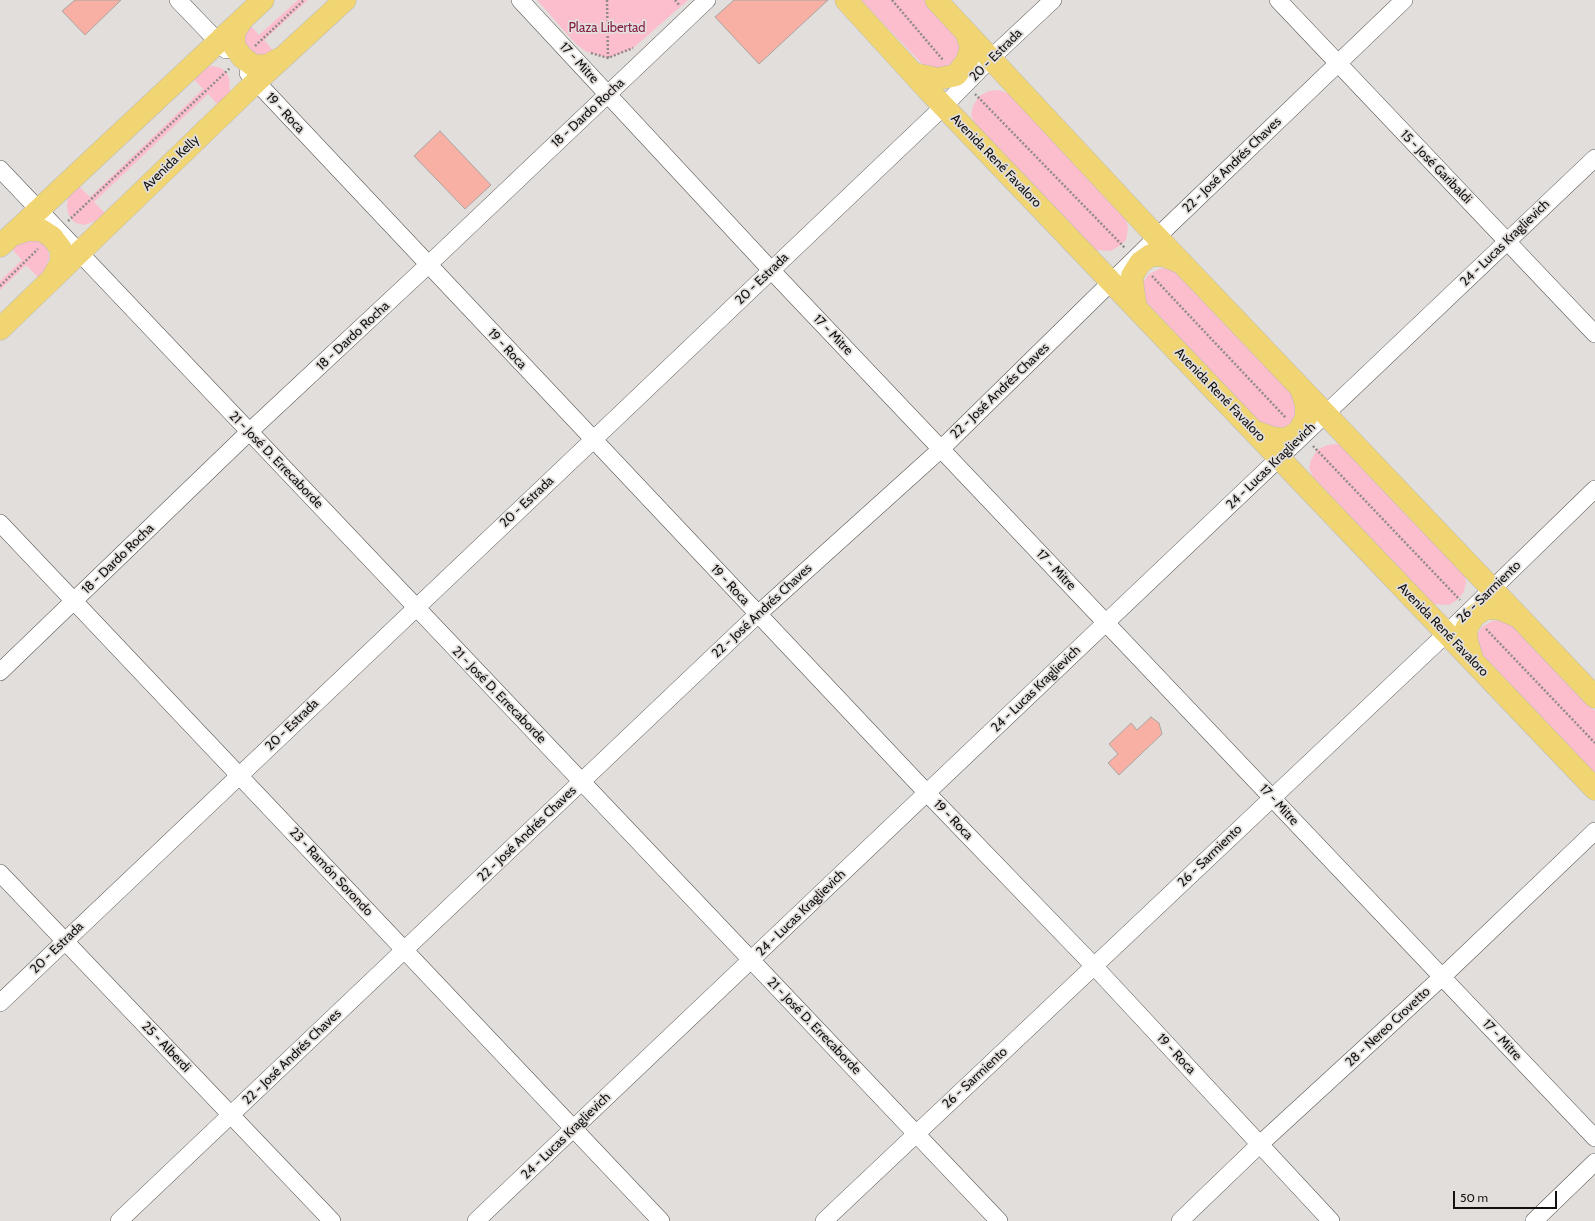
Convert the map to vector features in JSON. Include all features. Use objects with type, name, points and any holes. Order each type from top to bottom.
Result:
[{"type":"main road","points":[[6,241],[263,0]]},
{"type":"main road","name":"Avenida Kelly","points":[[0,329],[256,82],[345,0]]},
{"type":"main road","name":"Avenida René Favaloro","points":[[846,0],[944,106],[1593,786]]},
{"type":"main road","points":[[936,0],[1157,236],[1595,697]]},
{"type":"main road","points":[[244,18],[234,32],[234,46],[240,60],[254,66],[268,65],[282,58]]},
{"type":"main road","points":[[915,74],[938,79],[961,80],[961,71],[967,61],[971,47],[966,32]]},
{"type":"main road","points":[[6,241],[28,230],[41,230],[55,234],[61,249],[61,263],[53,278]]},
{"type":"main road","points":[[1136,308],[1132,276],[1138,261],[1151,255],[1166,256],[1182,262]]},
{"type":"main road","points":[[1253,430],[1273,438],[1287,439],[1301,433],[1306,418],[1306,405],[1301,388]]},
{"type":"main road","points":[[1473,661],[1467,642],[1466,629],[1472,613],[1486,608],[1500,608],[1517,616]]},
{"type":"street","name":"19 - Roca","points":[[178,0],[218,42],[240,60],[256,82],[927,793],[1094,966],[1331,1221]]},
{"type":"street","name":"17 - Mitre","points":[[520,0],[771,270],[1595,1138]]},
{"type":"street","name":"18 - Dardo Rocha","points":[[0,672],[249,432],[428,265],[706,0]]},
{"type":"street","name":"20 - Estrada","points":[[0,1003],[944,106],[961,80],[990,59],[1053,0]]},
{"type":"street","name":"15 - José Garibaldi","points":[[1278,0],[1595,334]]},
{"type":"street","name":"22 - José Andrés Chaves","points":[[119,1221],[758,614],[941,449],[1112,282],[1138,261],[1157,236],[1404,0]]},
{"type":"street","name":"24 - Lucas Kraglievich","points":[[476,1221],[1279,458],[1301,433],[1326,414],[1595,158]]},
{"type":"street","name":"21 - José D. Errecaborde","points":[[0,169],[38,210],[55,234],[79,253],[999,1221]]},
{"type":"street","name":"26 - Sarmiento","points":[[824,1221],[1446,633],[1472,613],[1492,588],[1595,489]]},
{"type":"street","name":"23 - Ramón Sorondo","points":[[0,523],[661,1221]]},
{"type":"street","name":"28 - Nereo Crovetto","points":[[1180,1221],[1442,977],[1595,831]]},
{"type":"street","name":"25 - Alberdi","points":[[0,873],[332,1221]]},
{"type":"street","points":[[1534,1221],[1595,1162]]},
{"type":"path","points":[[0,286],[304,0]]},
{"type":"path","points":[[607,0],[608,58]]},
{"type":"path","points":[[675,0],[680,7]]},
{"type":"path","points":[[892,0],[961,80],[1138,261],[1595,743]]},
{"type":"path","points":[[675,11],[684,3]]},
{"type":"path","points":[[587,52],[608,58],[632,49],[637,44]]},
{"type":"green space","points":[[298,0],[308,0],[264,40],[275,53],[261,62],[238,36],[248,23],[259,35]]},
{"type":"green space","name":"Plaza Libertad","points":[[537,0],[688,0],[632,49],[608,58],[587,52],[576,44]]},
{"type":"green space","points":[[861,0],[925,0],[959,37],[961,49],[952,67],[928,70]]},
{"type":"green space","points":[[213,66],[221,68],[226,72],[229,78],[230,93],[219,106],[208,94],[94,202],[106,214],[99,220],[84,225],[76,223],[72,220],[68,213],[67,204],[68,198],[72,191],[78,185],[90,197],[203,89],[192,77],[206,67]]},
{"type":"green space","points":[[999,90],[1009,94],[1126,217],[1128,229],[1126,240],[1119,246],[1111,251],[1095,250],[976,126],[971,115],[973,106],[979,96],[989,91]]},
{"type":"green space","points":[[39,239],[48,249],[49,258],[45,271],[38,277],[26,265],[0,290],[0,281],[22,260],[10,247],[16,242]]},
{"type":"green space","points":[[1168,268],[1179,272],[1295,395],[1297,407],[1295,418],[1288,425],[1281,430],[1264,428],[1146,304],[1142,284],[1148,275],[1159,269]]},
{"type":"green space","points":[[1337,444],[1347,448],[1464,571],[1466,583],[1463,593],[1457,600],[1449,605],[1433,604],[1314,479],[1309,468],[1311,460],[1317,450],[1327,445]]},
{"type":"green space","points":[[1503,620],[1513,624],[1595,711],[1595,777],[1480,656],[1476,636],[1482,627],[1492,621]]},
{"type":"building","points":[[75,0],[121,0],[85,35],[62,11]]},
{"type":"building","points":[[734,0],[828,0],[759,64],[715,17]]},
{"type":"building","points":[[440,131],[491,185],[465,209],[414,156]]},
{"type":"building","points":[[1151,717],[1159,723],[1162,734],[1119,775],[1108,763],[1118,754],[1109,744],[1131,723],[1137,730]]}]
